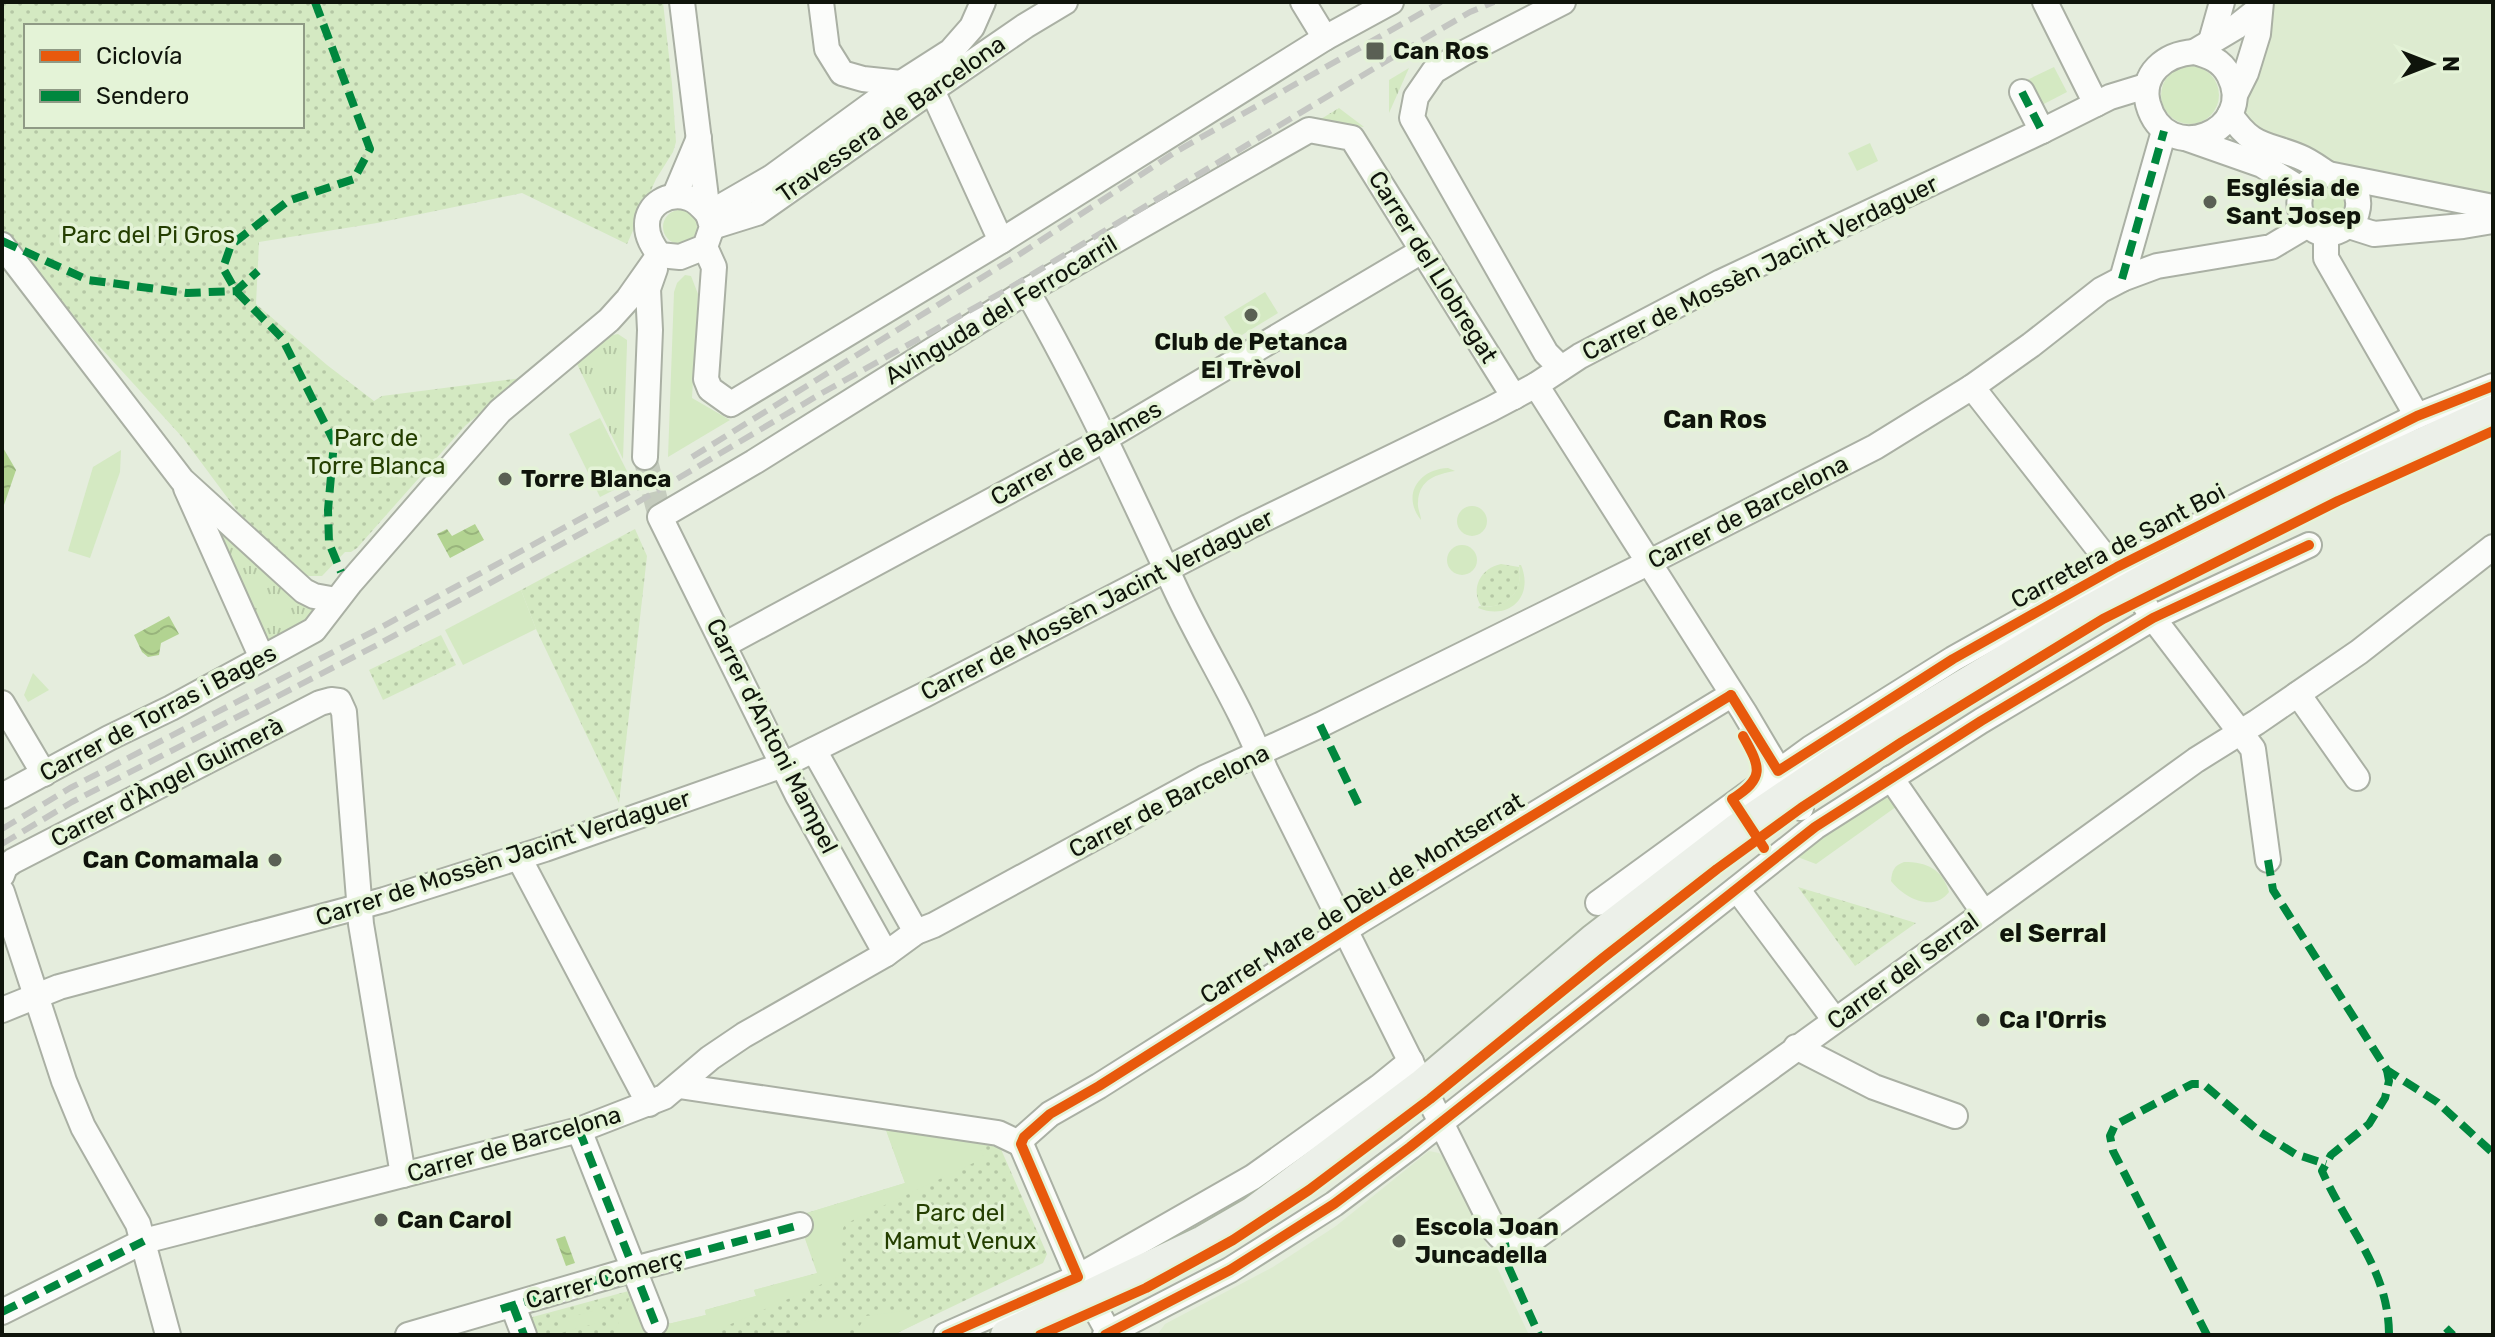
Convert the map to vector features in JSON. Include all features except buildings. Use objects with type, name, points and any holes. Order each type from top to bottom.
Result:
[{"type":"main road","points":[[1040,1335],[1098,1315],[1233,1240],[1353,1159],[1427,1091],[1615,948],[1790,790],[1996,684],[2103,619],[2136,593],[2259,519],[2493,411]]},
{"type":"main road","points":[[2136,593],[2493,431]]},
{"type":"main road","points":[[1006,1335],[1098,1315]]},
{"type":"street","points":[[682,2],[714,267],[706,379],[710,389],[731,404],[1001,241],[1325,38],[1391,2]]},
{"type":"street","points":[[821,2],[827,49],[842,73],[863,79],[901,83]]},
{"type":"street","points":[[2,245],[182,480],[304,591],[336,600],[500,411],[609,320],[643,258],[708,229],[772,177],[901,83],[951,51],[972,27],[983,2]]},
{"type":"street","name":"Travessera de Barcelona","points":[[708,229],[757,213],[800,180],[1065,2]]},
{"type":"street","points":[[1303,2],[1325,38]]},
{"type":"street","points":[[1553,360],[1412,118],[1416,97],[1434,71],[1563,2]]},
{"type":"street","points":[[2045,2],[2096,104]]},
{"type":"street","points":[[2202,47],[2222,2]]},
{"type":"street","points":[[2260,5],[2236,27],[2202,47],[2169,57],[2159,64],[2146,86],[2150,110],[2164,131],[2175,137],[2262,165],[2302,190]]},
{"type":"street","points":[[2188,139],[2215,131],[2233,104],[2258,34],[2260,5]]},
{"type":"street","points":[[2202,47],[2226,70],[2233,104],[2249,138],[2301,158],[2351,185],[2358,201],[2357,210],[2328,228]]},
{"type":"street","name":"Carrer de Mossèn Jacint Verdaguer","points":[[2,1010],[70,984],[360,907],[545,849],[783,765],[1514,397],[1536,385],[1553,360],[1580,356],[1721,282],[2110,97],[2146,86]]},
{"type":"street","points":[[932,90],[1001,241]]},
{"type":"street","points":[[2022,92],[2042,131]]},
{"type":"street","name":"Avinguda del Ferrocarril","points":[[660,517],[754,462],[1027,291],[1309,130],[1352,138]]},
{"type":"street","points":[[2122,279],[2164,131]]},
{"type":"street","points":[[675,195],[700,136]]},
{"type":"street","name":"Carrer del Llobregat","points":[[1352,138],[1514,397]]},
{"type":"street","points":[[2493,207],[2336,176],[2313,179],[2302,190],[2299,209],[2328,228],[2374,234],[2493,221]]},
{"type":"street","points":[[645,457],[648,289],[662,249],[647,218],[660,200],[675,195],[690,198],[708,229]]},
{"type":"street","points":[[2328,228],[2326,258],[2417,416]]},
{"type":"street","name":"Carrer de Barcelona","points":[[2,1312],[144,1241],[579,1130],[649,1104],[679,1086],[710,1058],[744,1035],[886,954],[916,932],[1204,778],[1648,563],[1875,447],[1972,387],[2101,290],[2122,279],[2157,266],[2271,247],[2328,228]]},
{"type":"street","name":"Carrer de Balmes","points":[[724,645],[1091,447],[1422,251]]},
{"type":"street","points":[[1027,291],[1105,438],[1427,1091]]},
{"type":"street","points":[[611,316],[649,318]]},
{"type":"street","points":[[1536,385],[1790,790]]},
{"type":"street","name":"Carretera de Sant Boi","points":[[946,1335],[1098,1315],[1253,1177],[1379,1087],[1427,1091],[1737,889],[1815,827],[1891,778],[2136,593],[2417,416],[2493,386]]},
{"type":"street","points":[[1972,387],[2136,593],[2253,749],[2268,860]]},
{"type":"street","points":[[182,480],[262,658]]},
{"type":"street","name":"Carrer d'Antoni Mampel","points":[[660,517],[783,765],[886,954]]},
{"type":"street","points":[[214,550],[224,537],[240,532]]},
{"type":"street","points":[[2136,593],[2309,545]]},
{"type":"street","name":"Carrer del Serral","points":[[1427,1091],[1495,1231],[1505,1243],[1516,1246],[1529,1242],[2196,760],[2359,652],[2493,547]]},
{"type":"street","name":"Carretera de Sant Boi","points":[[1598,903],[1790,790],[1953,659],[2136,593]]},
{"type":"street","name":"Carrer de Torras i Bages","points":[[2,796],[314,630],[336,600]]},
{"type":"street","points":[[2298,694],[2357,778]]},
{"type":"street","name":"Carrer Mare de Dèu de Montserrat","points":[[1021,1144],[1024,1137],[1050,1114],[1112,1078],[1345,929],[1731,695]]},
{"type":"street","name":"Carrer d'Àngel Guimerà","points":[[2,875],[5,867],[13,861],[331,700],[339,701],[344,712],[360,907]]},
{"type":"street","points":[[2,703],[44,774]]},
{"type":"street","name":"Carrer d'Antoni Mampel","points":[[814,750],[916,932]]},
{"type":"street","points":[[1891,778],[1984,913]]},
{"type":"street","points":[[518,856],[649,1104]]},
{"type":"street","points":[[1737,889],[1834,1019]]},
{"type":"street","points":[[2,892],[64,1081],[83,1127],[138,1224],[168,1335]]},
{"type":"street","points":[[360,907],[403,1175]]},
{"type":"street","points":[[1796,1047],[1874,1087],[1955,1116]]},
{"type":"street","points":[[679,1086],[998,1133],[1021,1144],[1098,1315]]},
{"type":"street","points":[[579,1130],[655,1323]]},
{"type":"street","name":"Carrer Comerç","points":[[408,1335],[634,1269],[800,1225]]},
{"type":"street","points":[[507,1308],[524,1335]]},
{"type":"shaded area","points":[[2265,2],[2493,2],[2493,203],[2416,187],[2254,139],[2241,117]]},
{"type":"shaded area","name":"Escola Joan Juncadella","points":[[1429,1151],[1439,1153],[1447,1161],[1529,1335],[1157,1335],[1165,1324],[1273,1267],[1336,1226]]},
{"type":"green space","name":"Parc del Pi Gros","points":[[2,2],[663,2],[676,142],[627,244],[522,193],[377,223],[259,242],[256,304],[374,401],[382,396],[522,378],[465,426],[357,548],[345,552],[322,576],[307,576],[238,512],[183,438],[90,336],[20,249],[2,260]]},
{"type":"green space","points":[[2190,66],[2210,75],[2219,95],[2210,115],[2190,124],[2170,115],[2161,95],[2170,75]]},
{"type":"green space","points":[[2054,67],[2067,92],[2040,106],[2027,80]]},
{"type":"green space","points":[[1409,68],[1389,113],[1389,80]]},
{"type":"green space","points":[[1339,108],[1364,127],[1316,122]]},
{"type":"green space","points":[[1870,143],[1878,161],[1857,171],[1848,153]]},
{"type":"green space","points":[[2329,185],[2342,190],[2347,203],[2342,216],[2329,221],[2316,216],[2311,203],[2316,190]]},
{"type":"green space","points":[[680,210],[692,215],[697,227],[692,239],[680,244],[668,239],[663,227],[668,215]]},
{"type":"green space","points":[[685,275],[691,276],[698,294],[692,398],[730,420],[668,457],[674,292]]},
{"type":"green space","name":"Club de Petanca El Trèvol","points":[[1265,292],[1278,313],[1237,338],[1224,317]]},
{"type":"green space","points":[[618,334],[627,340],[623,459],[576,362],[607,336]]},
{"type":"green space","points":[[600,418],[632,481],[600,497],[569,434]]},
{"type":"green space","points":[[121,450],[120,472],[90,558],[68,551],[93,467]]},
{"type":"green space","points":[[1448,468],[1455,471],[1430,479],[1422,488],[1418,504],[1421,520],[1413,501],[1416,485],[1429,473]]},
{"type":"green space","points":[[197,501],[314,608],[301,626],[270,644],[259,639]]},
{"type":"green space","points":[[1472,506],[1483,510],[1487,521],[1483,532],[1472,536],[1461,532],[1457,521],[1461,510]]},
{"type":"green space","points":[[635,529],[647,556],[619,803],[536,629],[521,590]]},
{"type":"green space","points":[[1462,545],[1473,549],[1477,560],[1473,571],[1462,575],[1451,571],[1447,560],[1451,549]]},
{"type":"green space","points":[[1501,564],[1519,567],[1516,591],[1498,605],[1481,606],[1477,592],[1479,580],[1488,570]]},
{"type":"green space","points":[[1519,565],[1524,576],[1524,587],[1516,603],[1500,611],[1478,608],[1497,605],[1511,598],[1519,584]]},
{"type":"green space","points":[[521,590],[536,629],[463,665],[445,630]]},
{"type":"green space","points":[[441,635],[456,665],[383,700],[369,670]]},
{"type":"green space","points":[[33,673],[49,690],[28,702],[24,695]]},
{"type":"green space","points":[[1882,797],[1894,798],[1900,804],[1816,864],[1795,856]]},
{"type":"green space","points":[[1904,862],[1920,863],[1938,872],[1949,892],[1935,902],[1919,901],[1903,893],[1891,881],[1894,869]]},
{"type":"green space","points":[[1798,887],[1916,923],[1855,966]]},
{"type":"green space","name":"Parc del Mamut Venux","points":[[886,1130],[1000,1147],[1047,1254],[1043,1263],[893,1335],[536,1335],[529,1318],[636,1289],[651,1328],[706,1315],[705,1310],[756,1296],[754,1290],[817,1273],[797,1216],[905,1183]]},
{"type":"green space","points":[[886,1130],[978,1143],[984,1158],[845,1224],[838,1277],[706,1335],[613,1335],[633,1290],[651,1328],[706,1315],[705,1310],[756,1296],[754,1290],[818,1273],[797,1216],[905,1183]]},
{"type":"green space","points":[[604,1308],[608,1320],[561,1333],[558,1320]]},
{"type":"green space","points":[[910,1310],[917,1323],[893,1335],[854,1335],[866,1316]]},
{"type":"green space","points":[[846,1317],[853,1323],[845,1335],[793,1335],[794,1328],[806,1322]]},
{"type":"water","points":[[2,446],[16,470],[4,505],[2,503]]},
{"type":"water","points":[[475,524],[484,540],[450,558],[437,534],[447,529],[452,536]]},
{"type":"water","points":[[169,616],[179,634],[161,643],[159,655],[148,657],[134,635]]},
{"type":"water","points":[[565,1236],[575,1263],[566,1266],[556,1239]]},
{"type":"tunnel","points":[[645,457],[660,517]]},
{"type":"railway","points":[[692,457],[1020,254],[1177,151],[1441,2]]},
{"type":"railway","points":[[2,844],[72,802],[377,645],[633,505],[822,393],[1008,289],[1470,12],[1494,2]]},
{"type":"railway","points":[[2,829],[70,788],[376,630],[661,475]]},
{"type":"marked path","points":[[315,2],[370,149],[354,179],[288,201],[231,245],[223,268],[236,291],[282,338],[334,442],[328,510],[329,543],[341,572]]},
{"type":"marked path","points":[[2022,92],[2042,131]]},
{"type":"marked path","points":[[2122,279],[2164,131]]},
{"type":"marked path","points":[[2,241],[88,280],[187,293],[236,291],[258,271]]},
{"type":"marked path","points":[[1320,725],[1361,810]]},
{"type":"marked path","points":[[2268,860],[2273,890],[2387,1070],[2437,1102],[2493,1153]]},
{"type":"marked path","points":[[2387,1070],[2389,1081],[2385,1098],[2369,1124],[2331,1155],[2322,1171],[2374,1270],[2382,1290],[2389,1335]]},
{"type":"marked path","points":[[2207,1335],[2113,1151],[2110,1136],[2115,1125],[2192,1084],[2203,1084],[2260,1132],[2295,1154],[2326,1164]]},
{"type":"marked path","points":[[579,1130],[655,1323]]},
{"type":"marked path","points":[[501,1309],[634,1269],[800,1225]]},
{"type":"marked path","points":[[2,1312],[144,1241]]},
{"type":"marked path","points":[[1505,1243],[1509,1268],[1539,1335]]},
{"type":"marked path","points":[[513,1306],[524,1335]]},
{"type":"marked path","points":[[2446,1328],[2453,1335]]},
{"type":"cycle path","points":[[1731,695],[1778,771],[1953,659],[2117,567],[2417,416],[2493,386]]},
{"type":"cycle path","points":[[1040,1335],[1146,1288],[1233,1240],[1309,1190],[1430,1099],[1717,869],[1801,808],[1902,742],[2103,619],[2338,501],[2493,431]]},
{"type":"cycle path","points":[[1105,1335],[1230,1270],[1334,1204],[1815,827],[1981,721],[2153,618],[2309,545]]},
{"type":"cycle path","points":[[946,1335],[1078,1277],[1021,1144],[1024,1137],[1050,1114],[1731,695]]},
{"type":"cycle path","points":[[1743,736],[1754,756],[1757,772],[1750,785],[1732,799],[1764,848]]},
{"type":"place","name":"Can Ros","points":[[1375,51]]},
{"type":"place","name":"Església de Sant Josep","points":[[2210,202]]},
{"type":"place","name":"Club de Petanca El Trèvol","points":[[1251,315]]},
{"type":"place","name":"Torre Blanca","points":[[505,479]]},
{"type":"place","name":"Can Comamala","points":[[275,860]]},
{"type":"place","name":"Ca l'Orris","points":[[1983,1020]]},
{"type":"place","name":"Can Carol","points":[[381,1220]]},
{"type":"place","name":"Escola Joan Juncadella","points":[[1399,1241]]},
{"type":"district","name":"Can Ros","points":[[1715,419]]},
{"type":"district","name":"el Serral","points":[[2053,933]]},
{"type":"park label","name":"Parc de Torre Blanca","points":[[376,452]]}]
